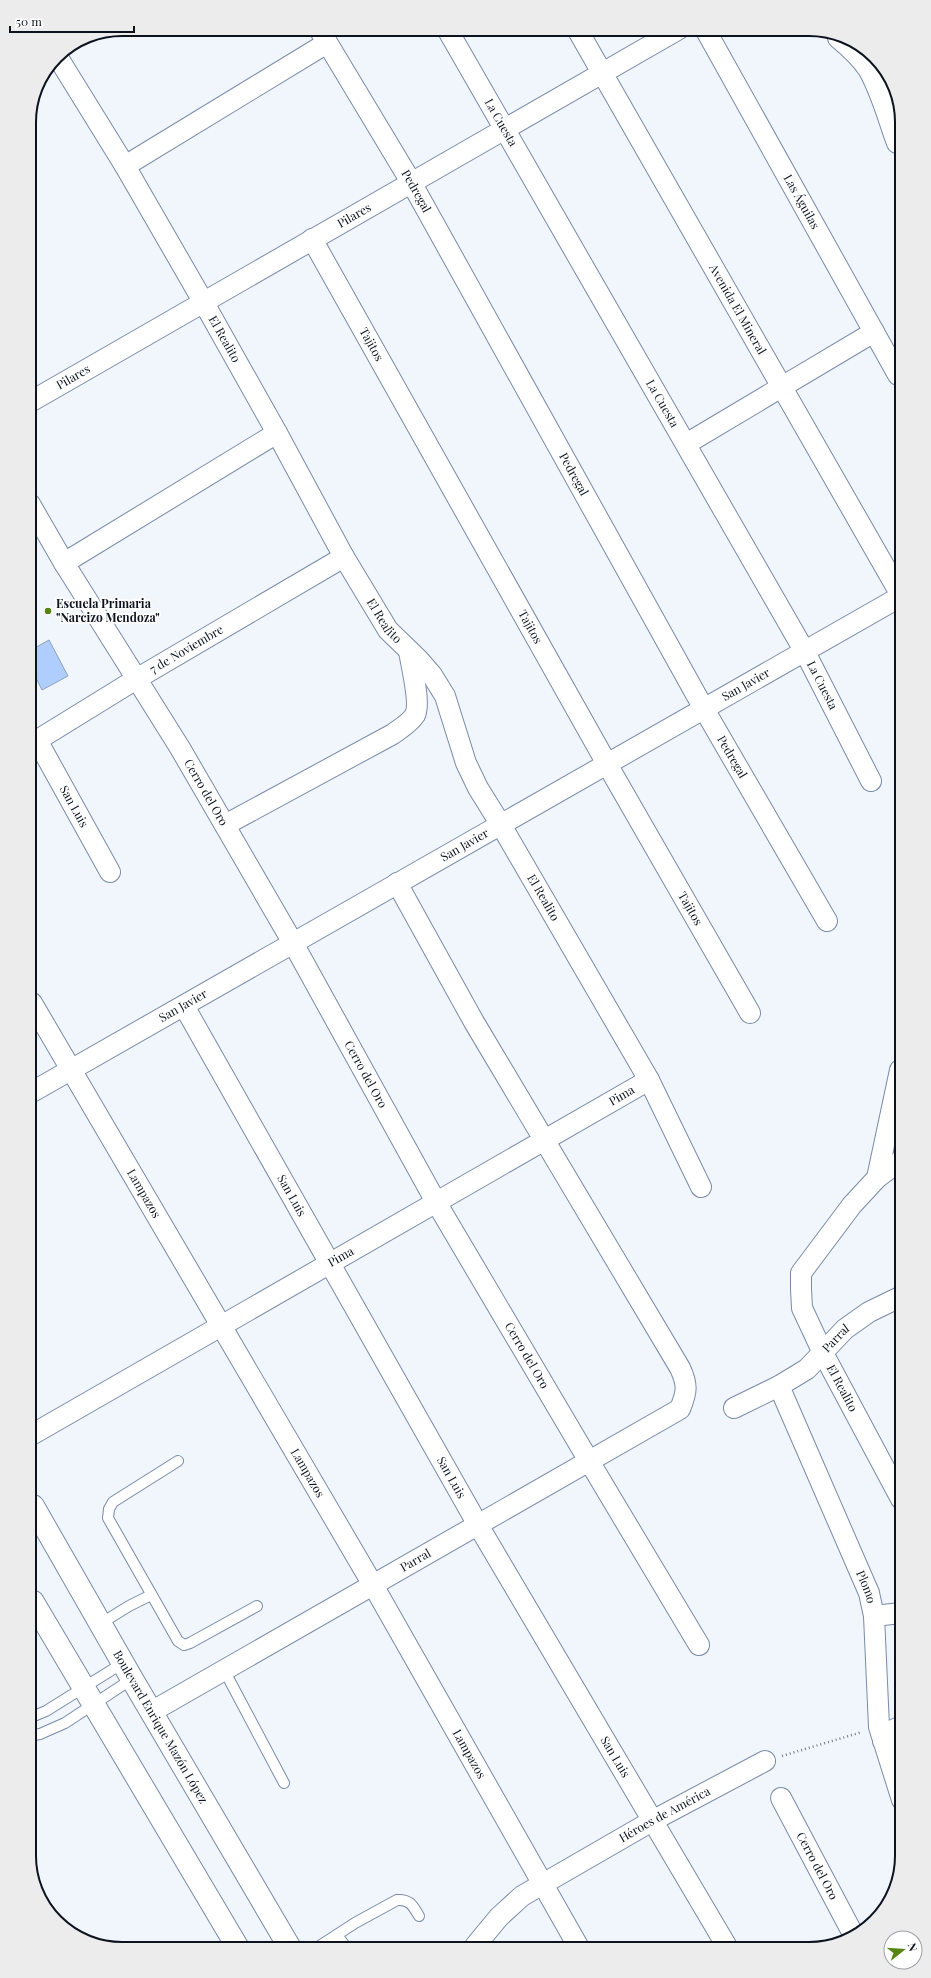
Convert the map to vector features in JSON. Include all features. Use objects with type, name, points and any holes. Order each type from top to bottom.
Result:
[{"type":"main road","name":"Boulevard Enrique Mazón López","points":[[36,1511],[127,1671],[286,1942]]},
{"type":"main road","points":[[36,1607],[234,1942]]},
{"type":"street","points":[[125,166],[323,36]]},
{"type":"street","name":"Pedregal","points":[[323,36],[411,182],[704,709],[827,921]]},
{"type":"street","name":"La Cuesta","points":[[451,36],[506,129],[804,652],[871,781]]},
{"type":"street","name":"Avenida El Mineral","points":[[581,36],[895,585]]},
{"type":"street","name":"Pilares","points":[[36,399],[666,36]]},
{"type":"street","name":"Las Águilas","points":[[709,36],[895,370]]},
{"type":"street","points":[[846,45],[859,56],[876,84],[895,138]]},
{"type":"street","name":"El Realito","points":[[60,62],[125,166],[204,303],[344,557],[388,630],[432,675],[445,696],[466,763],[478,788],[649,1080],[701,1187]]},
{"type":"street","name":"Tajitos","points":[[312,239],[607,764],[750,1013]]},
{"type":"street","points":[[686,444],[874,332]]},
{"type":"street","points":[[64,563],[277,433]]},
{"type":"street","name":"Cerro del Oro","points":[[36,514],[64,563],[138,678],[225,825],[293,943],[436,1202],[699,1645]]},
{"type":"street","name":"7 de Noviembre","points":[[36,741],[138,678],[344,557]]},
{"type":"street","name":"San Javier","points":[[36,1090],[895,600]]},
{"type":"street","points":[[225,825],[394,734],[408,722],[416,714],[417,702],[409,651]]},
{"type":"street","name":"San Luis","points":[[36,745],[110,872]]},
{"type":"street","points":[[397,884],[474,1022],[545,1141]]},
{"type":"street","name":"San Luis","points":[[184,1006],[478,1525],[724,1942]]},
{"type":"street","name":"Lampazos","points":[[36,1010],[373,1585],[541,1884],[576,1942]]},
{"type":"street","name":"Pima","points":[[36,1432],[331,1265],[436,1202],[545,1141],[649,1080]]},
{"type":"street","points":[[877,1178],[895,1093]]},
{"type":"street","name":"Parral","points":[[151,1712],[680,1409],[686,1396],[686,1380],[680,1368],[545,1141]]},
{"type":"street","points":[[877,1178],[895,1165]]},
{"type":"street","name":"El Realito","points":[[877,1178],[852,1205],[801,1273],[802,1308],[823,1353],[895,1488]]},
{"type":"street","name":"Parral","points":[[734,1408],[779,1386],[807,1369],[845,1329],[869,1312],[895,1299]]},
{"type":"street","name":"Plomo","points":[[779,1386],[866,1586],[874,1616],[881,1734],[895,1778]]},
{"type":"street","points":[[874,1616],[895,1614]]},
{"type":"street","points":[[881,1734],[895,1729]]},
{"type":"street","name":"Héroes de América","points":[[478,1942],[510,1905],[541,1884],[765,1761]]},
{"type":"street","name":"Cerro del Oro","points":[[781,1798],[851,1930]]},
{"type":"lane","points":[[178,1462],[113,1502],[109,1509],[108,1518],[178,1641],[184,1645],[257,1606]]},
{"type":"lane","points":[[100,1624],[129,1606],[151,1595]]},
{"type":"lane","points":[[224,1670],[284,1783]]},
{"type":"lane","points":[[36,1715],[88,1695],[127,1671]]},
{"type":"lane","points":[[36,1734],[40,1734],[65,1723],[88,1695],[127,1671]]},
{"type":"lane","points":[[326,1942],[355,1923],[397,1900],[404,1900],[411,1903],[419,1916]]},
{"type":"lane","points":[[337,1935],[342,1942]]},
{"type":"path","points":[[765,1761],[881,1734]]},
{"type":"building","points":[[49,640],[68,676],[42,690],[36,678],[36,647]]},
{"type":"place","name":"Escuela Primaria \"Narcizo Mendoza\"","points":[[48,611]]}]
